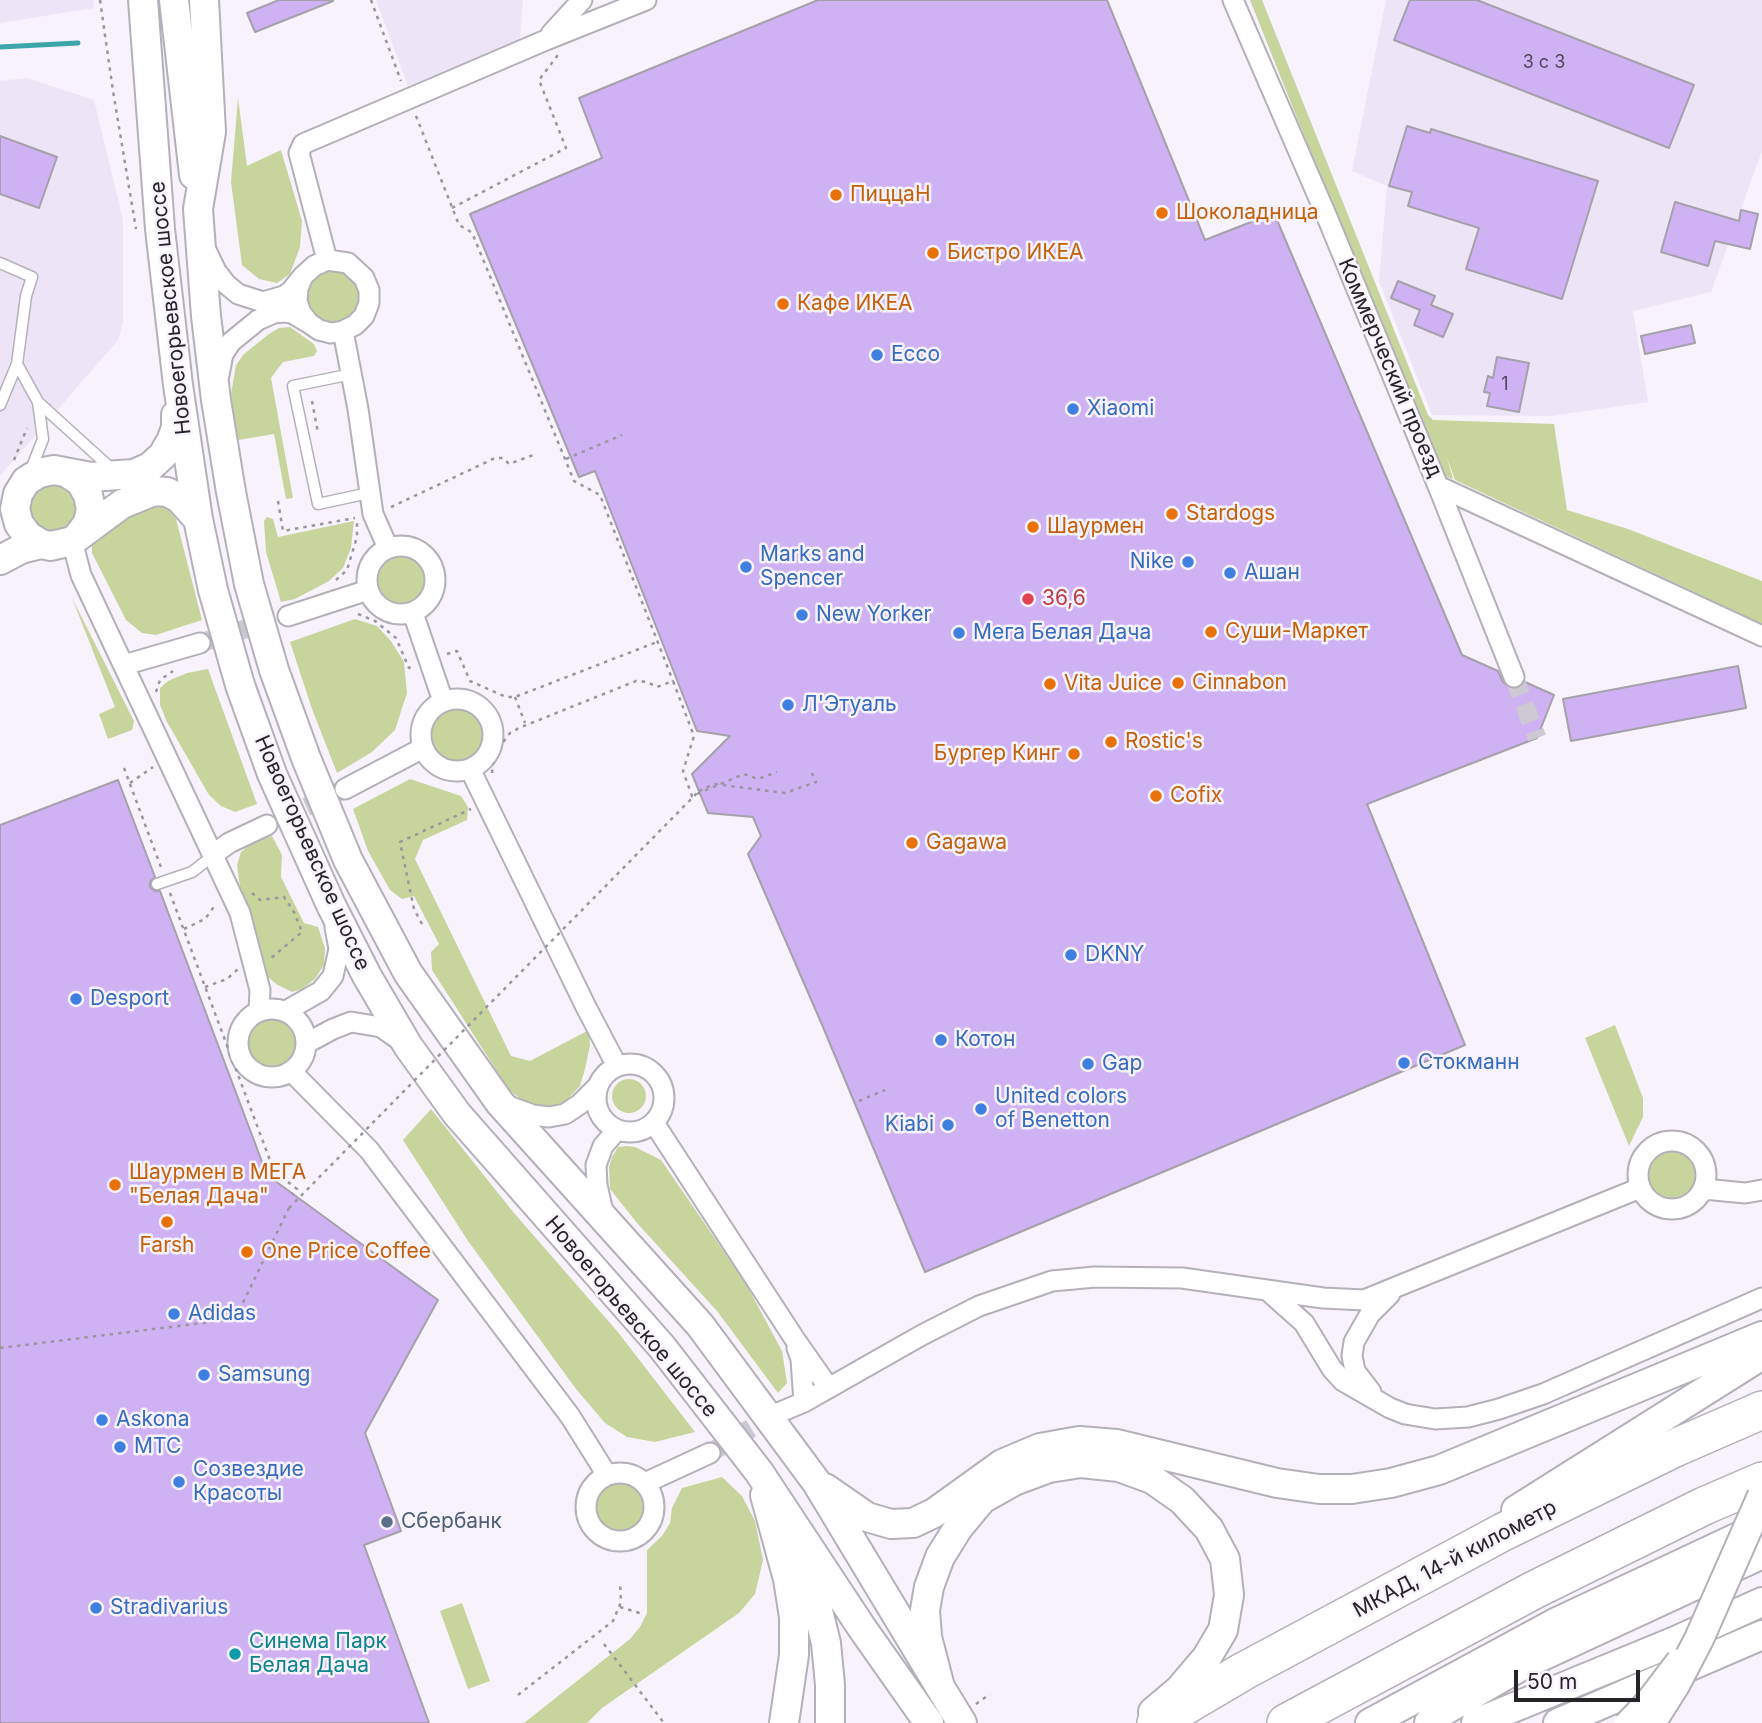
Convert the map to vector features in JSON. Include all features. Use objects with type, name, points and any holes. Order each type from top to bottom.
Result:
[{"type":"highway","name":"МКАД, 14-й километр","points":[[1156,1723],[1244,1671],[1503,1532],[1677,1447],[1762,1410]]},
{"type":"highway","points":[[1286,1723],[1534,1590],[1704,1506],[1762,1481]]},
{"type":"main road","points":[[122,0],[141,100],[148,229]]},
{"type":"main road","name":"Новоегорьевское шоссе","points":[[143,0],[148,229],[178,385],[198,519],[213,590],[245,698],[272,774],[331,905],[367,976],[408,1046],[457,1114],[662,1347],[759,1472],[862,1628],[922,1712]]},
{"type":"main road","name":"Новоегорьевское шоссе","points":[[174,0],[216,400],[249,584],[274,670],[306,758],[348,860],[408,973],[500,1103],[700,1325],[817,1483],[940,1687],[963,1716]]},
{"type":"main road","points":[[199,218],[211,132],[204,0]]},
{"type":"main road","points":[[19,479],[54,470],[91,477],[134,474],[150,467],[163,455],[176,428],[178,385]]},
{"type":"main road","points":[[69,474],[81,482],[91,509],[88,523],[76,538]]},
{"type":"main road","points":[[19,479],[15,509],[19,524],[28,536],[41,544],[51,546],[76,538],[122,504],[154,491],[167,492],[179,498],[198,519]]},
{"type":"main road","points":[[0,538],[19,479]]},
{"type":"main road","points":[[0,560],[21,549],[41,544]]},
{"type":"main road","points":[[1567,1417],[1762,1315]]},
{"type":"main road","points":[[817,1483],[867,1517],[891,1524],[913,1522],[934,1513],[1002,1464],[1040,1448],[1079,1441],[1117,1444],[1277,1483],[1319,1489],[1352,1489],[1391,1483],[1439,1470],[1762,1336]]},
{"type":"main road","points":[[1356,1611],[1762,1355]]},
{"type":"main road","points":[[940,1687],[927,1637],[925,1610],[929,1587],[940,1557],[958,1528],[982,1499],[1014,1481],[1049,1468],[1080,1463],[1119,1467],[1152,1479],[1182,1500],[1209,1529],[1225,1559],[1229,1595],[1223,1630],[1207,1657],[1179,1690],[1140,1723]]},
{"type":"main road","points":[[759,1472],[788,1579],[794,1618],[794,1655],[784,1723]]},
{"type":"main road","points":[[1651,1723],[1675,1685],[1762,1496]]},
{"type":"main road","points":[[1370,1723],[1562,1633],[1762,1526]]},
{"type":"main road","points":[[798,1531],[826,1643],[830,1723]]},
{"type":"main road","points":[[1429,1723],[1562,1633],[1762,1554]]},
{"type":"main road","points":[[1476,1723],[1673,1643],[1762,1602]]},
{"type":"main road","points":[[1558,1723],[1762,1635]]},
{"type":"street","points":[[546,40],[582,0]]},
{"type":"street","points":[[327,260],[299,153],[303,144],[646,0]]},
{"type":"street","name":"Коммерческий проезд","points":[[1233,0],[1322,204],[1438,486],[1762,636]]},
{"type":"street","points":[[199,218],[216,271],[238,294],[252,300],[275,300],[292,291],[314,266],[327,260],[348,263],[357,269],[369,290],[369,303],[364,316],[343,331],[331,333],[319,330],[292,313],[284,312],[266,317],[243,330],[223,354],[216,400]]},
{"type":"street","points":[[303,276],[297,300],[301,313],[309,323]]},
{"type":"street","points":[[343,331],[373,514],[388,548]]},
{"type":"street","points":[[1438,486],[1514,677]]},
{"type":"street","points":[[76,538],[81,575],[240,913],[260,990],[259,1011]]},
{"type":"street","points":[[388,548],[412,548],[423,554],[431,564],[435,587],[431,598],[413,613],[400,615],[386,611],[374,603],[368,590],[366,578],[370,566],[377,555],[388,548]]},
{"type":"street","points":[[288,615],[368,590]]},
{"type":"street","points":[[413,613],[443,701]]},
{"type":"street","points":[[124,665],[200,643]]},
{"type":"street","points":[[458,699],[472,702],[484,711],[491,723],[493,737],[490,750],[482,762],[470,769],[456,771],[442,768],[431,760],[423,748],[421,734],[424,721],[432,709],[443,701],[458,699]]},
{"type":"street","points":[[345,789],[423,748]]},
{"type":"street","points":[[470,769],[617,1066]]},
{"type":"street","points":[[214,854],[229,843],[267,825]]},
{"type":"street","points":[[286,1011],[321,991],[333,976],[339,949],[331,905]]},
{"type":"street","points":[[273,1008],[286,1011],[297,1018],[305,1031],[307,1043],[304,1056],[291,1071],[271,1077],[259,1075],[248,1067],[240,1055],[240,1030],[248,1018],[259,1011],[273,1008]]},
{"type":"street","points":[[307,1043],[333,1028],[351,1022],[381,1027],[408,1046]]},
{"type":"street","points":[[500,1103],[533,1115],[549,1117],[565,1114],[580,1104],[606,1074],[617,1066],[629,1064],[642,1066],[653,1072],[660,1082],[664,1096],[662,1111],[654,1123],[643,1130],[630,1133],[617,1130],[606,1123],[598,1112],[598,1086]]},
{"type":"street","points":[[291,1071],[369,1150],[570,1416],[607,1475]]},
{"type":"street","points":[[654,1123],[829,1388]]},
{"type":"street","points":[[605,1217],[597,1185],[596,1165],[603,1146],[617,1130]]},
{"type":"street","points":[[1680,1142],[1692,1146],[1706,1166],[1704,1189],[1696,1200],[1685,1208],[1672,1210],[1658,1207],[1647,1199],[1640,1188],[1637,1178],[1642,1158],[1658,1143],[1680,1142]]},
{"type":"street","points":[[771,1416],[804,1402],[979,1306],[1052,1282],[1095,1277],[1182,1278],[1323,1298],[1364,1300],[1640,1188]]},
{"type":"street","points":[[1704,1189],[1745,1193],[1762,1190]]},
{"type":"street","points":[[1382,1403],[1355,1371],[1352,1356],[1354,1342],[1370,1314],[1398,1287]]},
{"type":"street","points":[[1268,1291],[1304,1323],[1332,1369],[1343,1381],[1405,1414],[1435,1419],[1468,1418],[1543,1394],[1762,1298]]},
{"type":"street","points":[[794,1338],[801,1359],[804,1402]]},
{"type":"street","points":[[645,1483],[710,1453]]},
{"type":"street","points":[[621,1472],[634,1475],[645,1483],[653,1495],[655,1509],[651,1522],[642,1534],[617,1542],[604,1538],[593,1529],[587,1517],[586,1504],[589,1492],[597,1482],[607,1475],[621,1472]]},
{"type":"street","points":[[1624,1723],[1645,1701],[1688,1645],[1721,1590]]},
{"type":"lane","points":[[0,264],[32,277],[26,296],[17,363],[0,405]]},
{"type":"lane","points":[[17,363],[38,402],[119,475]]},
{"type":"lane","points":[[352,374],[293,386],[318,504],[369,493]]},
{"type":"lane","points":[[19,479],[43,439],[38,402]]},
{"type":"lane","points":[[162,882],[192,872],[214,854]]},
{"type":"path","points":[[100,0],[113,91],[148,229]]},
{"type":"path","points":[[371,0],[459,225],[471,232],[574,481],[600,495],[694,736],[682,771],[692,796],[744,774],[758,779],[777,772]]},
{"type":"path","points":[[452,208],[566,148],[539,80],[579,26]]},
{"type":"path","points":[[19,479],[38,402]]},
{"type":"path","points":[[566,459],[622,435]]},
{"type":"path","points":[[373,514],[495,458],[503,458],[509,464],[536,454]]},
{"type":"path","points":[[278,501],[283,530],[357,517],[357,537],[346,570],[330,586],[339,615],[351,612],[360,614],[387,629],[400,645],[409,668],[457,651],[470,681],[506,697],[515,697],[657,642]]},
{"type":"path","points":[[494,782],[492,762],[510,733],[636,681],[657,687],[673,681]]},
{"type":"path","points":[[515,697],[525,725]]},
{"type":"path","points":[[124,768],[162,882],[274,1171],[297,1189],[292,1194]]},
{"type":"path","points":[[0,1348],[235,1319],[289,1208],[699,791],[714,784],[785,793],[816,782],[811,771]]},
{"type":"path","points":[[422,924],[414,909],[400,842],[476,807],[481,817],[491,812]]},
{"type":"path","points":[[859,1101],[885,1090]]},
{"type":"path","points":[[518,1695],[613,1621],[620,1607],[620,1582]]},
{"type":"path","points":[[620,1607],[643,1614]]},
{"type":"path","points":[[604,1644],[664,1723]]},
{"type":"path","points":[[963,1716],[990,1694]]},
{"type":"shaded area","points":[[0,0],[93,0],[94,8],[0,23]]},
{"type":"shaded area","points":[[376,0],[523,0],[520,39],[408,86]]},
{"type":"shaded area","points":[[1386,0],[1762,0],[1762,151],[1711,292],[1633,311],[1648,402],[1550,416],[1432,415],[1379,281],[1387,186],[1352,171]]},
{"type":"shaded area","points":[[27,78],[94,100],[123,220],[123,322],[118,340],[0,476],[0,81]]},
{"type":"green space","points":[[1250,0],[1262,0],[1428,415],[1433,420],[1554,424],[1567,510],[1628,529],[1762,581],[1762,624],[1455,480],[1447,458],[1453,479],[1439,475]]},
{"type":"green space","points":[[238,98],[247,166],[281,150],[302,221],[300,247],[290,274],[277,283],[259,279],[242,265],[231,182]]},
{"type":"green space","points":[[333,271],[343,273],[351,279],[357,287],[357,307],[351,315],[343,321],[333,323],[323,321],[315,315],[309,307],[307,297],[309,287],[315,279],[323,273]]},
{"type":"green space","points":[[290,327],[314,344],[317,351],[314,356],[283,362],[271,378],[293,498],[286,499],[274,434],[238,440],[231,394],[236,365],[244,354],[279,328]]},
{"type":"green space","points":[[43,480],[73,485],[82,515],[59,536],[30,525],[27,494]]},
{"type":"green space","points":[[154,506],[166,507],[176,519],[202,620],[156,635],[142,633],[126,620],[92,553],[92,540],[138,510]]},
{"type":"green space","points":[[267,517],[273,519],[278,537],[354,521],[351,548],[343,568],[329,581],[295,599],[281,602],[266,552],[264,521]]},
{"type":"green space","points":[[401,557],[410,558],[418,564],[424,572],[424,590],[418,598],[410,604],[401,605],[392,604],[384,598],[378,590],[377,581],[378,572],[384,564],[392,558]]},
{"type":"green space","points":[[72,598],[134,721],[132,730],[108,739],[99,714],[115,707]]},
{"type":"green space","points":[[355,619],[377,626],[391,641],[404,662],[407,693],[395,730],[372,752],[337,773],[290,642]]},
{"type":"green space","points":[[208,669],[257,804],[235,812],[221,806],[209,795],[160,705],[160,688],[168,681],[187,673]]},
{"type":"green space","points":[[457,708],[476,716],[484,735],[476,754],[457,762],[438,754],[430,735],[438,716]]},
{"type":"green space","points":[[410,779],[461,796],[468,807],[467,820],[423,840],[415,859],[511,1056],[530,1061],[589,1030],[590,1045],[580,1086],[566,1101],[553,1106],[539,1106],[522,1100],[509,1090],[432,970],[431,952],[439,944],[414,896],[402,899],[390,890],[368,851],[353,809]]},
{"type":"green space","points":[[272,836],[282,855],[281,877],[304,923],[318,927],[325,948],[324,965],[315,979],[302,989],[292,992],[276,984],[264,973],[253,918],[240,887],[237,865],[241,852],[252,843]]},
{"type":"green space","points":[[272,1015],[291,1023],[299,1042],[291,1061],[272,1069],[253,1061],[245,1042],[253,1023]]},
{"type":"green space","points":[[1615,1025],[1643,1098],[1643,1117],[1629,1146],[1585,1038]]},
{"type":"green space","points":[[629,1079],[641,1084],[646,1096],[641,1108],[629,1113],[617,1108],[612,1096],[617,1084]]},
{"type":"green space","points":[[431,1109],[514,1213],[617,1331],[695,1432],[655,1442],[627,1437],[605,1423],[576,1389],[468,1241],[403,1140]]},
{"type":"green space","points":[[618,1147],[635,1147],[661,1160],[745,1282],[782,1351],[787,1383],[778,1393],[717,1311],[637,1223],[610,1189],[609,1167],[612,1157]]},
{"type":"green space","points":[[1672,1148],[1691,1156],[1699,1175],[1691,1194],[1672,1202],[1653,1194],[1645,1175],[1653,1156]]},
{"type":"green space","points":[[722,1477],[742,1496],[755,1521],[763,1560],[755,1594],[739,1613],[602,1708],[587,1723],[524,1723],[630,1639],[640,1627],[647,1613],[647,1550],[662,1536],[670,1523],[672,1508],[682,1488]]},
{"type":"green space","points":[[619,1480],[638,1487],[645,1506],[638,1525],[619,1532],[600,1525],[593,1506],[600,1487]]},
{"type":"green space","points":[[462,1603],[490,1681],[468,1689],[440,1611]]},
{"type":"building","points":[[279,0],[333,1],[255,32],[247,13]]},
{"type":"building","points":[[818,0],[1107,0],[1205,240],[1274,213],[1462,655],[1498,671],[1503,682],[1512,689],[1519,688],[1525,682],[1554,695],[1537,738],[1367,804],[1465,1045],[925,1272],[748,854],[761,836],[753,817],[708,813],[692,774],[730,736],[697,731],[595,471],[579,477],[470,214],[602,158],[579,98]]},
{"type":"building","points":[[1410,0],[1477,0],[1694,85],[1669,148],[1394,40]]},
{"type":"building","points":[[1407,126],[1430,133],[1431,129],[1598,181],[1562,299],[1466,269],[1479,228],[1408,206],[1412,192],[1389,186]]},
{"type":"building","points":[[0,136],[57,157],[39,208],[0,194]]},
{"type":"building","points":[[1675,202],[1739,221],[1741,210],[1758,214],[1750,249],[1715,241],[1708,266],[1661,252]]},
{"type":"building","points":[[1398,281],[1435,296],[1431,305],[1453,314],[1443,337],[1414,325],[1420,310],[1391,298]]},
{"type":"building","points":[[1691,325],[1695,343],[1645,354],[1641,336]]},
{"type":"building","points":[[1497,357],[1529,363],[1519,412],[1487,406],[1490,393],[1484,392],[1488,376],[1493,378]]},
{"type":"building","points":[[1738,666],[1746,708],[1571,741],[1563,699]]},
{"type":"building","points":[[118,780],[155,877],[150,882],[150,887],[160,891],[267,1175],[438,1300],[365,1433],[401,1531],[364,1545],[429,1723],[0,1723],[0,825]]},
{"type":"waterway","points":[[0,47],[78,43]]},
{"type":"waterway","points":[[1542,1685],[1549,1664]]},
{"type":"tunnel","points":[[200,643],[288,616]]},
{"type":"tunnel","points":[[1514,677],[1537,738]]},
{"type":"tunnel","points":[[280,819],[345,789]]},
{"type":"tunnel","points":[[710,1453],[771,1416]]},
{"type":"place","name":"ПиццаН","points":[[836,195]]},
{"type":"place","name":"Шоколадница","points":[[1162,213]]},
{"type":"place","name":"Бистро ИКЕА","points":[[933,253]]},
{"type":"place","name":"Кафе ИКЕА","points":[[783,304]]},
{"type":"place","name":"Ecco","points":[[877,355]]},
{"type":"place","name":"Xiaomi","points":[[1073,409]]},
{"type":"place","name":"Stardogs","points":[[1172,514]]},
{"type":"place","name":"Шаурмен","points":[[1033,527]]},
{"type":"place","name":"Nike","points":[[1188,562]]},
{"type":"place","name":"Marks and Spencer","points":[[746,567]]},
{"type":"place","name":"Ашан","points":[[1230,573]]},
{"type":"place","name":"36,6","points":[[1028,599]]},
{"type":"place","name":"New Yorker","points":[[802,615]]},
{"type":"place","name":"Суши-Маркет","points":[[1211,632]]},
{"type":"place","name":"Мега Белая Дача","points":[[959,633]]},
{"type":"place","name":"Cinnabon","points":[[1178,683]]},
{"type":"place","name":"Vita Juice","points":[[1050,684]]},
{"type":"place","name":"Л'Этуаль","points":[[788,705]]},
{"type":"place","name":"Rostic's","points":[[1111,742]]},
{"type":"place","name":"Бургер Кинг","points":[[1074,754]]},
{"type":"place","name":"Cofix","points":[[1156,796]]},
{"type":"place","name":"Gagawa","points":[[912,843]]},
{"type":"place","name":"DKNY","points":[[1071,955]]},
{"type":"place","name":"Desport","points":[[76,999]]},
{"type":"place","name":"Котон","points":[[941,1040]]},
{"type":"place","name":"Стокманн","points":[[1404,1063]]},
{"type":"place","name":"Gap","points":[[1088,1064]]},
{"type":"place","name":"United colors of Benetton","points":[[981,1109]]},
{"type":"place","name":"Kiabi","points":[[948,1125]]},
{"type":"place","name":"Шаурмен в МЕГА \"Белая Дача\"","points":[[115,1185]]},
{"type":"place","name":"Farsh","points":[[167,1222]]},
{"type":"place","name":"One Price Coffee","points":[[247,1252]]},
{"type":"place","name":"Adidas","points":[[174,1314]]},
{"type":"place","name":"Samsung","points":[[204,1375]]},
{"type":"place","name":"Askona","points":[[102,1420]]},
{"type":"place","name":"МТС","points":[[120,1447]]},
{"type":"place","name":"Созвездие Красоты","points":[[179,1482]]},
{"type":"place","name":"Сбербанк","points":[[387,1522]]},
{"type":"place","name":"Stradivarius","points":[[96,1608]]},
{"type":"place","name":"Синема Парк Белая Дача","points":[[235,1654]]}]
